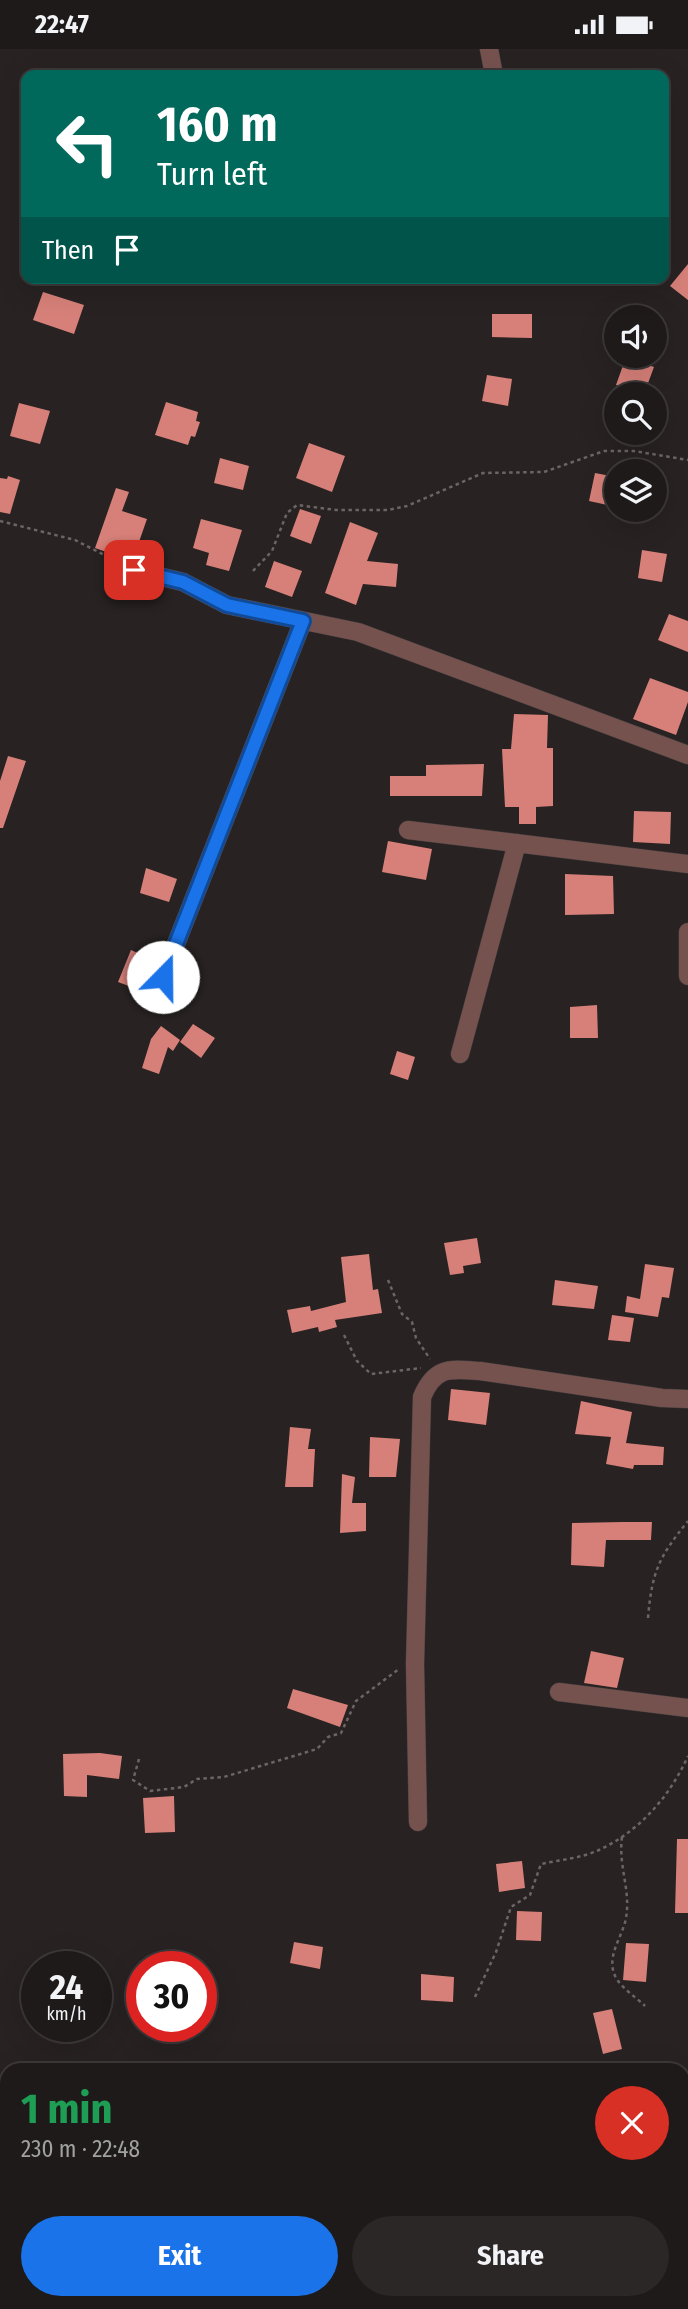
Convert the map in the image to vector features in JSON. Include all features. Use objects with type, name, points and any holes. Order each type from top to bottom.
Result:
[{"type":"street","points":[[489,49],[493,70]]},
{"type":"street","points":[[134,570],[183,582],[227,605],[358,632],[688,755]]},
{"type":"street","points":[[163,977],[303,621]]},
{"type":"street","points":[[408,830],[688,864]]},
{"type":"street","points":[[460,1054],[517,843]]},
{"type":"street","points":[[688,932],[688,976]]},
{"type":"street","points":[[418,1822],[415,1664],[422,1397],[429,1381],[441,1372],[452,1369],[662,1398],[688,1399]]},
{"type":"street","points":[[559,1692],[688,1708]]},
{"type":"path","points":[[253,571],[272,551],[286,513],[297,505],[347,511],[388,510],[407,506],[483,473],[544,472],[604,451],[634,451],[688,460]]},
{"type":"path","points":[[0,521],[75,540],[134,570]]},
{"type":"path","points":[[388,1280],[402,1314],[412,1322],[423,1351],[441,1372]]},
{"type":"path","points":[[344,1335],[357,1361],[372,1374],[423,1368],[441,1372]]},
{"type":"path","points":[[648,1618],[651,1579],[667,1547],[688,1521]]},
{"type":"path","points":[[139,1759],[133,1780],[150,1791],[169,1790],[184,1787],[197,1779],[224,1777],[317,1749],[328,1737],[341,1733],[356,1701],[404,1665],[415,1664]]},
{"type":"path","points":[[475,1997],[496,1952],[511,1907],[530,1895],[541,1864],[597,1851],[634,1831],[677,1781],[688,1756]]},
{"type":"path","points":[[622,1837],[622,1872],[628,1900],[622,1935],[612,1959],[613,1973],[645,2006]]},
{"type":"building","points":[[688,264],[688,300],[670,286]]},
{"type":"building","points":[[43,292],[84,305],[74,334],[33,320]]},
{"type":"building","points":[[492,314],[532,314],[532,338],[492,337]]},
{"type":"building","points":[[622,368],[654,368],[648,382],[617,382]]},
{"type":"building","points":[[487,375],[512,379],[508,406],[482,401]]},
{"type":"building","points":[[166,402],[198,412],[196,421],[200,422],[195,437],[191,436],[188,445],[155,435]]},
{"type":"building","points":[[19,403],[50,411],[40,444],[10,436]]},
{"type":"building","points":[[309,443],[345,456],[332,492],[296,478]]},
{"type":"building","points":[[220,458],[249,466],[243,490],[214,483]]},
{"type":"building","points":[[595,473],[604,475],[604,504],[589,501]]},
{"type":"building","points":[[8,476],[20,480],[10,514],[0,512],[0,478],[7,479]]},
{"type":"building","points":[[116,488],[129,492],[122,511],[147,519],[133,559],[129,560],[95,548]]},
{"type":"building","points":[[300,509],[321,516],[311,544],[290,536]]},
{"type":"building","points":[[201,519],[242,530],[229,571],[206,565],[209,553],[193,548]]},
{"type":"building","points":[[350,522],[378,533],[367,561],[398,564],[396,587],[363,584],[356,605],[325,593]]},
{"type":"building","points":[[642,550],[667,554],[662,582],[638,578]]},
{"type":"building","points":[[274,561],[302,571],[292,597],[265,587]]},
{"type":"building","points":[[669,614],[688,621],[688,652],[658,640]]},
{"type":"building","points":[[650,678],[688,692],[688,702],[676,735],[633,719]]},
{"type":"building","points":[[514,714],[548,715],[547,748],[553,748],[553,806],[536,807],[536,824],[519,824],[519,807],[505,807],[502,749],[511,749]]},
{"type":"building","points":[[8,756],[26,761],[3,828],[0,828],[0,781]]},
{"type":"building","points":[[484,764],[482,796],[390,796],[390,776],[426,776],[426,765]]},
{"type":"building","points":[[634,811],[671,812],[670,844],[633,842]]},
{"type":"building","points":[[388,841],[432,849],[426,880],[382,872]]},
{"type":"building","points":[[146,868],[177,879],[169,902],[140,893]]},
{"type":"building","points":[[565,874],[613,876],[614,914],[565,915]]},
{"type":"building","points":[[131,950],[153,960],[145,992],[118,982]]},
{"type":"building","points":[[597,1005],[598,1038],[570,1038],[570,1007]]},
{"type":"building","points":[[193,1024],[215,1038],[201,1058],[180,1042]]},
{"type":"building","points":[[161,1026],[180,1040],[173,1051],[168,1047],[159,1074],[142,1068],[151,1039]]},
{"type":"building","points":[[397,1051],[415,1057],[408,1080],[390,1074]]},
{"type":"building","points":[[477,1238],[481,1263],[463,1266],[464,1273],[450,1275],[444,1243]]},
{"type":"building","points":[[369,1254],[373,1290],[378,1289],[382,1313],[335,1320],[337,1327],[319,1332],[318,1327],[292,1333],[287,1310],[310,1306],[311,1311],[346,1302],[341,1257]]},
{"type":"building","points":[[645,1264],[674,1268],[669,1298],[662,1297],[658,1317],[625,1312],[627,1296],[640,1299]]},
{"type":"building","points":[[555,1280],[598,1286],[594,1309],[552,1305]]},
{"type":"building","points":[[612,1315],[634,1318],[630,1342],[608,1340]]},
{"type":"building","points":[[451,1389],[490,1393],[486,1425],[448,1420]]},
{"type":"building","points":[[581,1401],[632,1412],[626,1443],[664,1447],[663,1465],[634,1465],[633,1469],[606,1464],[611,1437],[575,1434]]},
{"type":"building","points":[[290,1427],[311,1429],[308,1449],[315,1449],[313,1487],[285,1487]]},
{"type":"building","points":[[370,1437],[400,1439],[396,1477],[369,1477]]},
{"type":"building","points":[[342,1474],[355,1477],[352,1503],[366,1503],[366,1531],[340,1533]]},
{"type":"building","points":[[652,1522],[651,1540],[606,1540],[604,1567],[571,1565],[572,1523]]},
{"type":"building","points":[[591,1651],[624,1658],[617,1688],[584,1683]]},
{"type":"building","points":[[293,1689],[348,1705],[340,1727],[287,1708]]},
{"type":"building","points":[[100,1753],[122,1756],[119,1779],[87,1775],[87,1797],[64,1796],[63,1754]]},
{"type":"building","points":[[174,1796],[175,1832],[145,1833],[143,1798]]},
{"type":"building","points":[[677,1839],[688,1839],[688,1913],[675,1913]]},
{"type":"building","points":[[522,1861],[525,1888],[499,1892],[496,1864]]},
{"type":"building","points":[[517,1911],[542,1912],[541,1941],[516,1940]]},
{"type":"building","points":[[294,1942],[323,1947],[320,1969],[290,1963]]},
{"type":"building","points":[[626,1943],[649,1944],[646,1982],[623,1980]]},
{"type":"building","points":[[421,1974],[454,1977],[453,2002],[421,2000]]},
{"type":"building","points":[[612,2009],[622,2049],[603,2054],[593,2013]]},
{"type":"route","points":[[134,570],[183,582],[227,605],[303,621],[163,977]]}]
